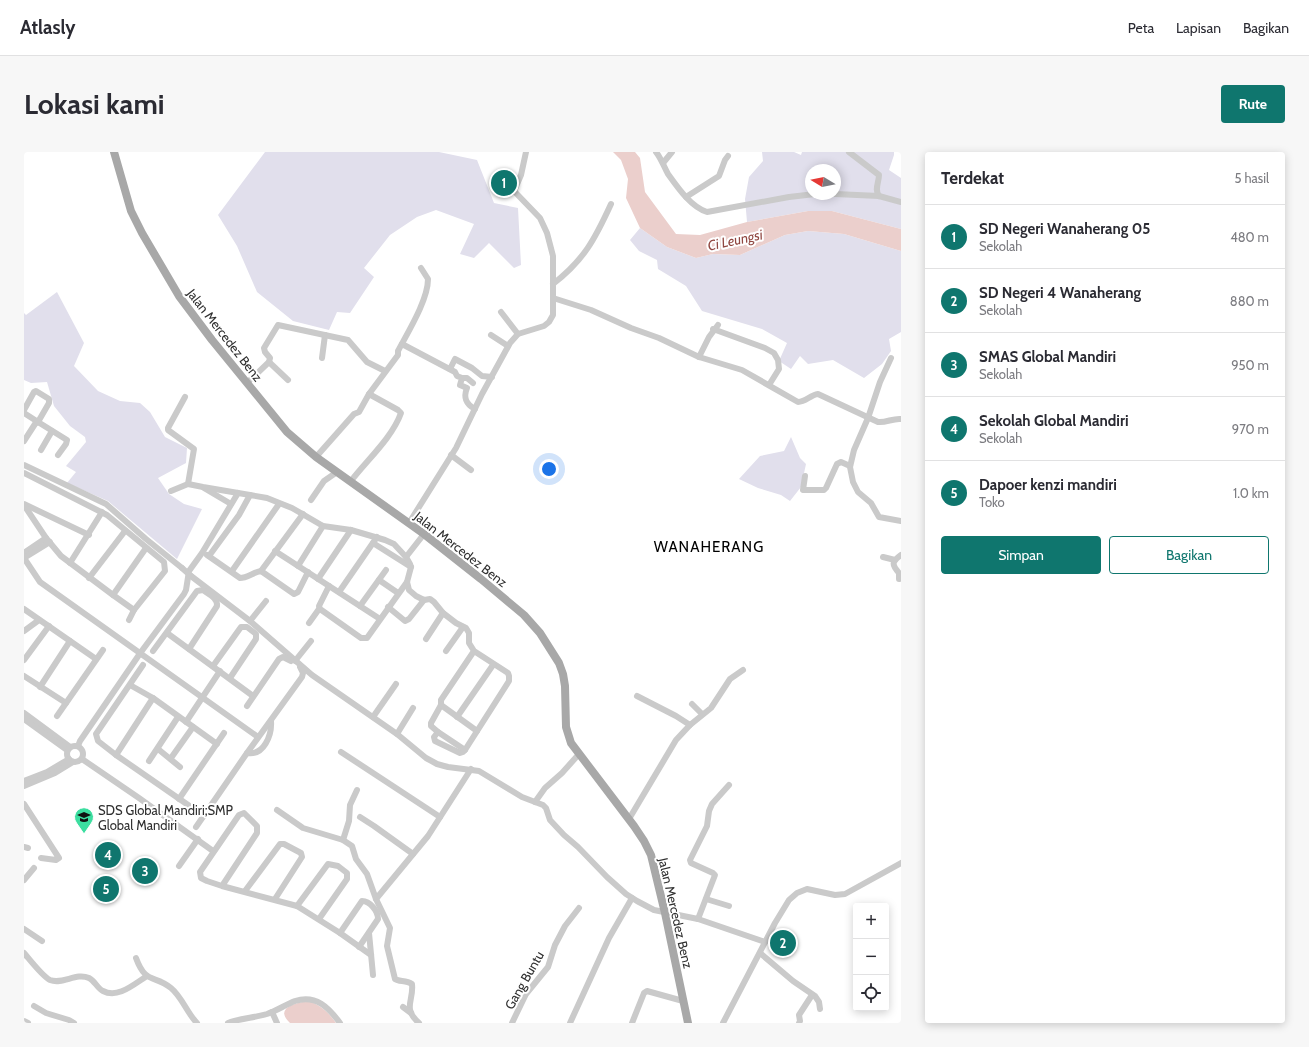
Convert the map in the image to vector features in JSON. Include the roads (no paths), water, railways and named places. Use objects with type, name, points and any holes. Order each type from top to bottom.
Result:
[{"type":"main road","name":"Jalan Mercedez Benz","points":[[114,152],[131,211],[158,262],[179,296],[287,432],[316,457],[424,534],[493,588],[524,615],[540,633],[562,671],[565,686],[566,727],[572,743],[629,819],[644,841],[650,855],[665,913],[688,1023]]},
{"type":"street","points":[[409,523],[466,430],[475,409],[508,346],[518,334],[536,330],[547,324],[553,315],[553,256],[545,229],[540,218],[514,191],[521,175],[526,152]]},
{"type":"street","points":[[656,152],[669,174],[686,197],[696,208],[707,212],[805,195]]},
{"type":"street","points":[[663,163],[672,152]]},
{"type":"street","points":[[850,152],[879,175],[877,193],[879,196]]},
{"type":"street","points":[[686,197],[719,176],[728,156]]},
{"type":"street","points":[[841,194],[879,196],[901,202]]},
{"type":"street","points":[[553,284],[575,266],[588,250],[599,231],[611,204]]},
{"type":"street","points":[[316,457],[354,414],[359,412],[369,394],[398,355],[398,352],[418,313],[427,289],[428,279],[421,268]]},
{"type":"street","points":[[553,298],[591,310],[631,328],[659,338],[699,357],[742,370],[798,402],[803,402],[814,395],[819,394],[868,418],[881,422],[896,418],[901,419]]},
{"type":"street","points":[[501,312],[518,334]]},
{"type":"street","points":[[288,380],[269,362],[270,358],[265,352],[264,348],[278,325],[348,340],[367,362],[385,372]]},
{"type":"street","points":[[699,357],[715,327],[774,353],[778,360],[779,369],[769,385]]},
{"type":"street","points":[[322,358],[325,335]]},
{"type":"street","points":[[491,335],[508,346]]},
{"type":"street","points":[[402,344],[455,372],[458,376],[467,378],[474,383]]},
{"type":"street","points":[[450,370],[455,358],[482,376],[492,377]]},
{"type":"street","points":[[891,358],[880,382],[868,418],[854,450],[850,466],[851,476],[858,492],[871,503],[879,517],[901,520]]},
{"type":"street","points":[[247,383],[269,362]]},
{"type":"street","points":[[462,378],[460,385],[467,388],[464,394],[466,401],[475,409]]},
{"type":"street","points":[[24,410],[34,392],[49,400],[49,403],[38,422],[35,424],[24,441]]},
{"type":"street","points":[[351,481],[378,449],[400,415],[400,411],[369,394]]},
{"type":"street","points":[[185,397],[168,430],[194,449],[188,484]]},
{"type":"street","points":[[24,413],[67,440],[66,444],[58,455]]},
{"type":"street","points":[[41,450],[52,431]]},
{"type":"street","points":[[451,455],[471,470]]},
{"type":"street","points":[[805,476],[803,490],[824,490],[837,464],[841,462],[850,466]]},
{"type":"street","points":[[24,465],[106,504],[157,549],[250,621],[312,675],[398,734],[431,761],[448,767],[471,769],[484,773],[510,790],[540,803],[544,806],[550,820],[564,835],[607,877],[632,898],[648,907],[665,913],[698,919],[765,942]]},
{"type":"street","points":[[311,500],[324,481],[337,472]]},
{"type":"street","points":[[24,473],[102,512],[119,524],[125,531],[164,562],[165,568],[134,610],[129,620]]},
{"type":"street","points":[[171,491],[188,484],[267,498],[303,514],[323,526],[350,530],[390,541],[410,562],[411,567],[407,582],[367,638],[363,639],[320,609]]},
{"type":"street","points":[[203,487],[231,504]]},
{"type":"street","points":[[78,746],[141,652],[184,594],[186,590],[188,573],[202,553],[238,493]]},
{"type":"street","points":[[209,556],[239,515],[250,495]]},
{"type":"street","points":[[24,504],[89,535]]},
{"type":"street","points":[[24,504],[48,540],[61,556],[134,610]]},
{"type":"street","points":[[232,571],[279,504]]},
{"type":"street","points":[[70,563],[89,535],[102,512]]},
{"type":"street","points":[[202,553],[242,578],[261,571],[303,514]]},
{"type":"street","points":[[298,566],[323,526]]},
{"type":"street","points":[[318,579],[350,530]]},
{"type":"street","points":[[89,578],[125,531]]},
{"type":"street","points":[[406,557],[424,534]]},
{"type":"street","points":[[339,592],[377,537]]},
{"type":"street","points":[[24,552],[48,540]]},
{"type":"street","points":[[48,540],[24,558],[40,582],[141,652],[258,737]]},
{"type":"street","points":[[373,543],[411,567]]},
{"type":"street","points":[[113,595],[146,548]]},
{"type":"street","points":[[276,551],[380,619]]},
{"type":"street","points":[[899,579],[899,573],[894,566],[895,560],[901,555]]},
{"type":"street","points":[[883,556],[895,560]]},
{"type":"street","points":[[360,606],[386,570]]},
{"type":"street","points":[[261,571],[294,594],[298,592],[308,572]]},
{"type":"street","points":[[379,580],[398,593]]},
{"type":"street","points":[[407,582],[408,588],[412,593],[424,600],[428,599],[434,602],[443,613],[468,630],[468,640],[474,651],[493,665],[508,673],[510,676],[509,680],[463,752],[460,753],[438,744],[434,740],[435,735],[438,732]]},
{"type":"street","points":[[309,623],[320,609],[319,606],[330,586]]},
{"type":"street","points":[[152,651],[197,591],[203,590],[216,600],[217,606],[189,649]]},
{"type":"street","points":[[388,607],[405,621],[409,619],[424,600]]},
{"type":"street","points":[[250,621],[266,601]]},
{"type":"street","points":[[24,608],[96,659]]},
{"type":"street","points":[[426,639],[443,613]]},
{"type":"street","points":[[24,631],[39,620]]},
{"type":"street","points":[[24,660],[49,626]]},
{"type":"street","points":[[213,666],[241,627],[247,627],[256,634],[256,639],[230,678]]},
{"type":"street","points":[[446,651],[463,627]]},
{"type":"street","points":[[167,633],[253,696]]},
{"type":"street","points":[[40,687],[70,641]]},
{"type":"street","points":[[295,661],[311,641]]},
{"type":"street","points":[[57,716],[103,650]]},
{"type":"street","points":[[465,750],[438,732],[431,723],[441,705],[441,700],[474,651]]},
{"type":"street","points":[[196,827],[258,737],[302,677],[303,673],[300,668],[281,657],[247,706]]},
{"type":"street","points":[[143,665],[96,734],[98,741],[204,816]]},
{"type":"street","points":[[457,717],[493,665]]},
{"type":"street","points":[[629,819],[671,747],[690,725],[716,703],[730,680],[743,670]]},
{"type":"street","points":[[186,722],[220,671]]},
{"type":"street","points":[[24,676],[66,703]]},
{"type":"street","points":[[373,717],[396,684]]},
{"type":"street","points":[[130,685],[152,698],[217,744]]},
{"type":"street","points":[[637,696],[690,725]]},
{"type":"street","points":[[116,755],[152,698]]},
{"type":"street","points":[[692,704],[702,714]]},
{"type":"street","points":[[441,705],[477,731]]},
{"type":"street","points":[[398,734],[413,708]]},
{"type":"street","points":[[24,713],[68,749]]},
{"type":"street","points":[[149,761],[178,717]]},
{"type":"street","points":[[24,719],[68,749]]},
{"type":"street","points":[[247,753],[253,754],[261,749],[271,733],[271,721]]},
{"type":"street","points":[[171,758],[192,727]]},
{"type":"street","points":[[179,799],[224,733]]},
{"type":"street","points":[[71,761],[67,756],[68,749],[74,745],[78,746],[83,751],[82,759]]},
{"type":"street","points":[[158,749],[171,758],[180,767]]},
{"type":"street","points":[[341,752],[440,817]]},
{"type":"street","points":[[535,802],[545,788],[562,773],[579,754]]},
{"type":"street","points":[[24,781],[71,761],[77,762],[82,759]]},
{"type":"street","points":[[82,759],[213,850]]},
{"type":"street","points":[[24,786],[55,773],[71,761]]},
{"type":"street","points":[[376,899],[428,836],[471,769]]},
{"type":"street","points":[[698,919],[715,874],[691,863],[690,860],[707,826],[709,811],[712,804],[729,785]]},
{"type":"street","points":[[343,840],[349,821],[350,805],[357,790]]},
{"type":"street","points":[[24,804],[59,858],[56,860],[42,858]]},
{"type":"street","points":[[277,810],[303,828],[343,840],[352,846],[356,859],[367,874],[376,899],[390,928],[387,946],[395,979],[404,980],[412,984],[409,1004],[413,1018],[419,1023]]},
{"type":"street","points":[[222,886],[257,833],[257,826],[244,813],[239,815],[213,850],[200,872],[200,876],[207,881],[222,886],[297,906],[319,919],[371,955]]},
{"type":"street","points":[[360,817],[414,854]]},
{"type":"street","points":[[179,866],[198,839]]},
{"type":"street","points":[[245,892],[280,844],[284,844],[301,853],[302,857],[274,899]]},
{"type":"street","points":[[723,1023],[786,903],[797,892],[807,889],[835,895],[843,895],[901,863]]},
{"type":"street","points":[[297,906],[328,864],[338,866],[347,872],[347,879],[319,919]]},
{"type":"street","points":[[24,880],[34,868]]},
{"type":"street","points":[[570,1023],[610,938],[632,898]]},
{"type":"street","points":[[706,899],[729,906]]},
{"type":"street","points":[[340,933],[362,901],[371,905],[378,916],[360,947]]},
{"type":"street","name":"Gang Buntu","points":[[512,1023],[526,994],[548,966],[553,951],[566,926],[579,908]]},
{"type":"street","points":[[24,929],[42,941]]},
{"type":"street","points":[[369,933],[373,974]]},
{"type":"street","points":[[24,953],[49,980],[57,982],[79,977],[90,978],[103,991],[110,994],[120,992],[147,976]]},
{"type":"street","points":[[760,953],[816,998],[820,1009]]},
{"type":"street","points":[[136,958],[141,970],[147,976],[172,988],[197,1023]]},
{"type":"street","points":[[632,1023],[645,992],[683,1001]]},
{"type":"street","points":[[799,1023],[799,1015],[812,995]]},
{"type":"street","points":[[228,1023],[242,1018],[265,1015],[299,1000],[313,1000],[327,1007],[340,1023]]},
{"type":"street","points":[[34,1006],[46,1013],[69,1020],[73,1023]]},
{"type":"street","points":[[403,1008],[411,1013]]},
{"type":"street","points":[[272,1012],[277,1023]]},
{"type":"street","points":[[24,1021],[28,1023]]},
{"type":"water","name":"Ci Leungsi","points":[[613,152],[635,152],[640,158],[645,192],[676,234],[700,235],[747,222],[808,211],[832,211],[901,229],[901,251],[844,234],[808,231],[785,235],[740,255],[713,254],[696,258],[667,247],[640,228],[626,198],[628,179],[621,160]]},
{"type":"water","points":[[308,1001],[324,1009],[336,1023],[290,1023],[284,1014],[285,1010],[297,1003]]},
{"type":"place","name":"SD Negeri Wanaherang 05","points":[[504,183]]},
{"type":"place","name":"SDS Global Mandiri;SMP Global Mandiri","points":[[84,834]]},
{"type":"place","name":"Sekolah Global Mandiri","points":[[108,855]]},
{"type":"place","name":"SMAS Global Mandiri","points":[[145,871]]},
{"type":"place","name":"Dapoer kenzi mandiri","points":[[106,889]]},
{"type":"place","name":"SD Negeri 4 Wanaherang","points":[[783,943]]},
{"type":"district","name":"WANAHERANG","points":[[709,547]]}]
